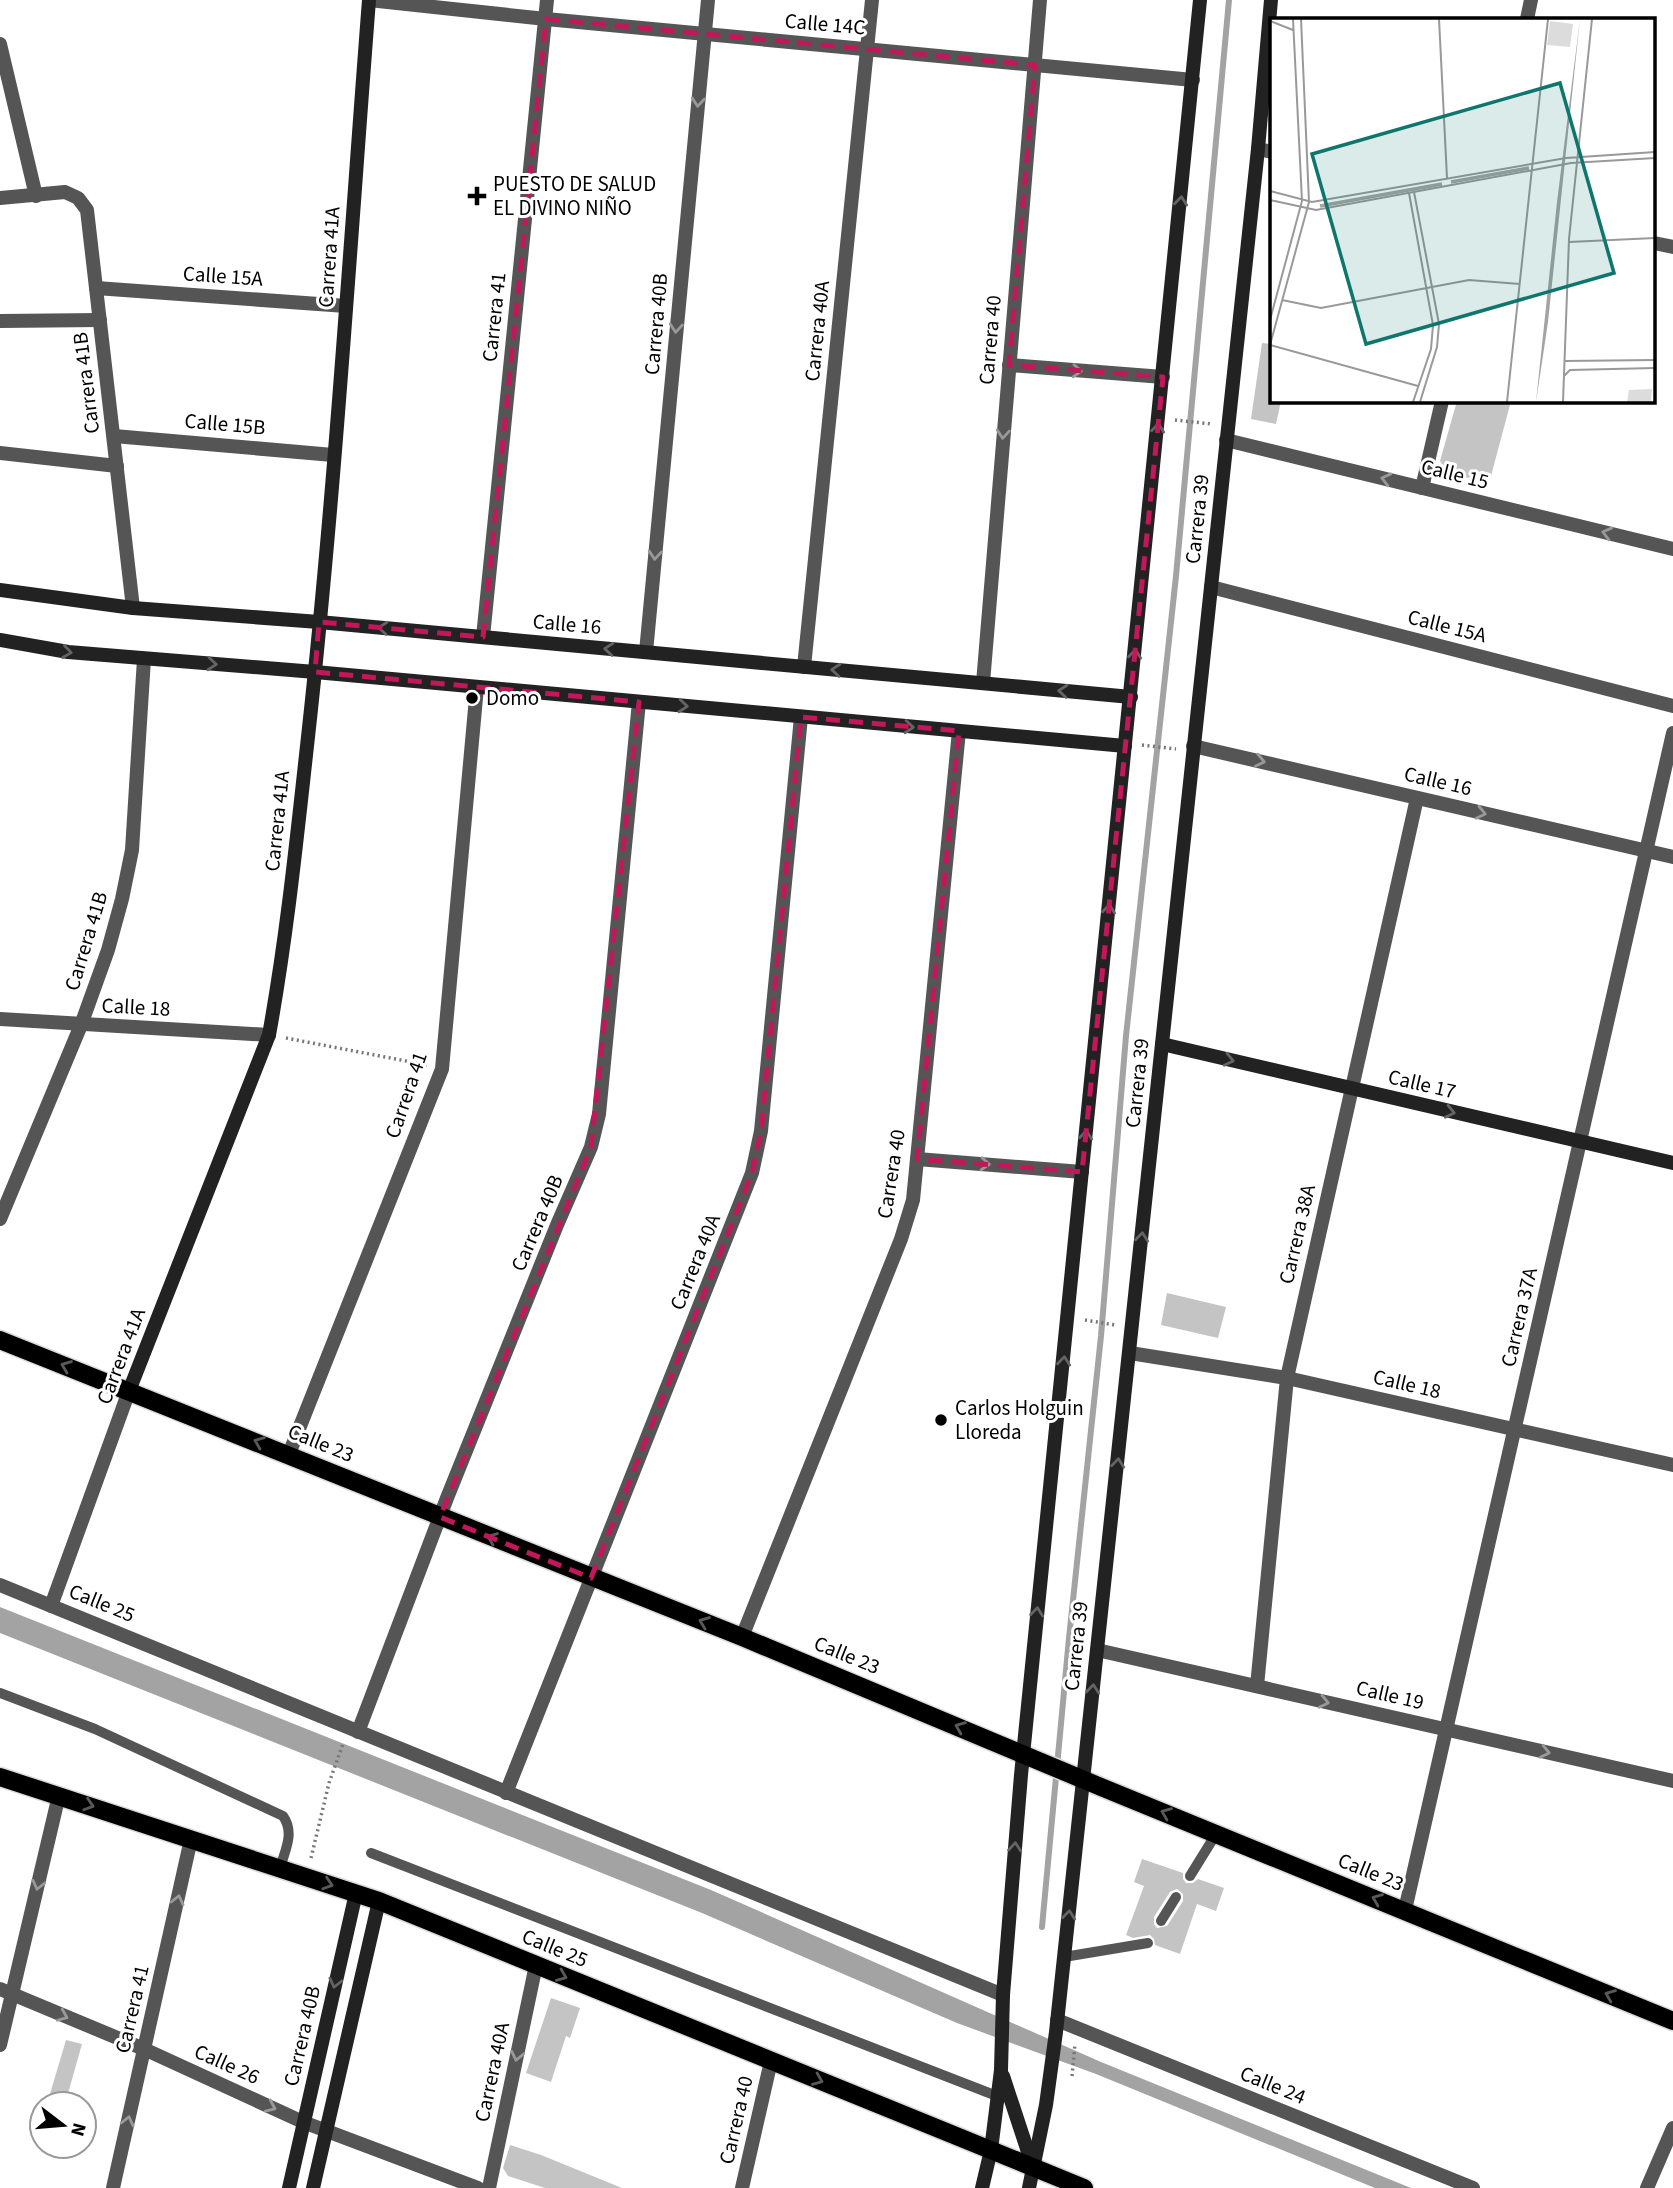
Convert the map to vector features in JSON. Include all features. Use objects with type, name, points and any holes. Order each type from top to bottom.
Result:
[{"type":"main road","name":"Calle 23","points":[[0,1340],[742,1637],[1673,2021]]},
{"type":"main road","name":"Calle 25","points":[[0,1777],[379,1900],[1084,2188]]},
{"type":"street","name":"Calle 14C","points":[[369,0],[1193,80]]},
{"type":"street","name":"Carrera 41A","points":[[51,1606],[129,1391],[269,1035],[287,927],[315,672],[369,0]]},
{"type":"street","name":"Carrera 41","points":[[483,637],[547,0]]},
{"type":"street","name":"Carrera 40B","points":[[646,652],[708,0]]},
{"type":"street","name":"Carrera 40A","points":[[804,667],[872,0]]},
{"type":"street","name":"Carrera 40","points":[[983,684],[1040,0]]},
{"type":"street","name":"Carrera 39","points":[[982,2188],[999,2096],[1003,1995],[1082,1172],[1131,745],[1130,697],[1200,0]]},
{"type":"street","name":"Carrera 39","points":[[1270,18],[1271,0]]},
{"type":"street","points":[[1527,18],[1531,0]]},
{"type":"street","name":"Carrera 39","points":[[1029,2188],[1052,2065],[1084,1780],[1162,1044],[1187,748],[1211,587],[1226,440],[1265,151],[1270,25]]},
{"type":"street","points":[[0,44],[6,90],[36,196],[0,198]]},
{"type":"street","name":"Carrera 41B","points":[[36,196],[65,192],[78,198],[87,210],[133,608]]},
{"type":"street","name":"Calle 15A","points":[[96,288],[346,306]]},
{"type":"street","points":[[0,321],[100,320]]},
{"type":"street","points":[[1009,366],[1163,377]]},
{"type":"street","points":[[1422,488],[1442,402]]},
{"type":"street","name":"Calle 15B","points":[[114,436],[334,455]]},
{"type":"street","name":"Calle 15","points":[[1226,440],[1673,549]]},
{"type":"street","points":[[0,453],[117,466]]},
{"type":"street","name":"Calle 15A","points":[[1211,587],[1673,706]]},
{"type":"street","name":"Calle 16","points":[[0,590],[133,608],[319,622],[1130,697]]},
{"type":"street","points":[[0,640],[68,652],[1131,745]]},
{"type":"street","name":"Carrera 41B","points":[[0,1219],[81,1025],[108,950],[132,850],[144,659]]},
{"type":"street","name":"Carrera 41","points":[[289,1454],[442,1069],[477,687]]},
{"type":"street","name":"Carrera 40B","points":[[358,1732],[440,1517],[547,1249],[591,1147],[599,1114],[639,702]]},
{"type":"street","name":"Carrera 40A","points":[[506,1793],[752,1173],[761,1131],[801,717]]},
{"type":"street","name":"Carrera 40","points":[[742,1637],[901,1239],[913,1200],[959,731]]},
{"type":"street","name":"Carrera 37A","points":[[1405,1910],[1673,733]]},
{"type":"street","name":"Calle 16","points":[[1187,748],[1673,857]]},
{"type":"street","name":"Carrera 38A","points":[[1257,1686],[1287,1378],[1417,798]]},
{"type":"street","name":"Calle 18","points":[[0,1019],[269,1035]]},
{"type":"street","name":"Calle 17","points":[[1162,1044],[1673,1163]]},
{"type":"street","points":[[917,1159],[1082,1172]]},
{"type":"street","name":"Calle 18","points":[[1130,1353],[1287,1378],[1673,1465]]},
{"type":"street","name":"Calle 25","points":[[0,1585],[1003,1995]]},
{"type":"street","name":"Calle 19","points":[[1097,1650],[1673,1781]]},
{"type":"street","points":[[0,2045],[6,1992],[59,1795]]},
{"type":"street","name":"Carrera 41","points":[[113,2188],[191,1839]]},
{"type":"street","name":"Carrera 40B","points":[[289,2188],[356,1893]]},
{"type":"street","name":"Carrera 40B","points":[[313,2188],[379,1900]]},
{"type":"street","name":"Carrera 40A","points":[[489,2188],[536,1965]]},
{"type":"street","name":"Calle 26","points":[[6,1992],[144,2049],[303,2122],[478,2188]]},
{"type":"street","name":"Calle 24","points":[[1056,2026],[1473,2188]]},
{"type":"street","name":"Carrera 40","points":[[742,2188],[771,2061]]},
{"type":"street","name":"Carrera 39","points":[[1001,2070],[1033,2168]]},
{"type":"street","points":[[1647,2188],[1673,2128]]},
{"type":"lane","points":[[0,1693],[95,1729],[284,1815],[290,1833],[280,1868]]},
{"type":"lane","points":[[1190,1876],[1216,1834]]},
{"type":"lane","points":[[371,1853],[999,2096],[1013,2105]]},
{"type":"lane","points":[[1161,1922],[1177,1897]]},
{"type":"lane","points":[[1064,1957],[1148,1942]]},
{"type":"path","points":[[1175,419],[1213,424]]},
{"type":"path","points":[[1131,745],[1187,748]]},
{"type":"path","points":[[269,1035],[442,1069]]},
{"type":"path","points":[[1084,1320],[1117,1326]]},
{"type":"path","points":[[305,1877],[329,1783],[344,1741]]},
{"type":"path","points":[[1072,2076],[1075,2047]]},
{"type":"highlighted area","points":[[546,19],[1035,65],[1009,365],[1163,377],[1082,1172],[917,1159],[959,731],[801,717],[761,1131],[752,1173],[591,1578],[440,1517],[591,1147],[639,702],[315,672],[319,622],[483,637]]},
{"type":"shaded area","points":[[0,1607],[711,1890],[1101,2062],[1411,2188],[1375,2188],[1096,2074],[957,2023],[702,1913],[0,1633]]},
{"type":"building","points":[[1262,343],[1270,344],[1270,402],[1281,402],[1276,424],[1251,419]]},
{"type":"building","points":[[1457,402],[1511,402],[1491,476],[1462,478],[1448,472],[1440,461]]},
{"type":"building","points":[[1167,1293],[1226,1307],[1218,1338],[1161,1325]]},
{"type":"building","points":[[1142,1859],[1183,1873],[1186,1883],[1193,1883],[1198,1879],[1224,1888],[1216,1911],[1197,1904],[1180,1954],[1155,1945],[1150,1935],[1133,1938],[1126,1935],[1144,1886],[1134,1882]],"holes":[[[1177,1889],[1183,1894],[1183,1901],[1167,1926],[1157,1928],[1154,1917],[1170,1892]]]},
{"type":"building","points":[[551,1998],[580,2008],[570,2038],[566,2036],[551,2082],[526,2073]]},
{"type":"building","points":[[66,2040],[82,2044],[69,2090],[51,2090]]},
{"type":"building","points":[[510,2145],[622,2188],[545,2188],[508,2176],[503,2168]]},
{"type":"waterway","points":[[1042,1927],[1101,1336],[1126,1036],[1176,576],[1229,0]]},
{"type":"place","name":"PUESTO DE SALUD EL DIVINO NIÑO","points":[[477,196]]},
{"type":"place","name":"Domo","points":[[472,698]]},
{"type":"place","name":"Carlos Holguin Lloreda","points":[[941,1420]]}]
